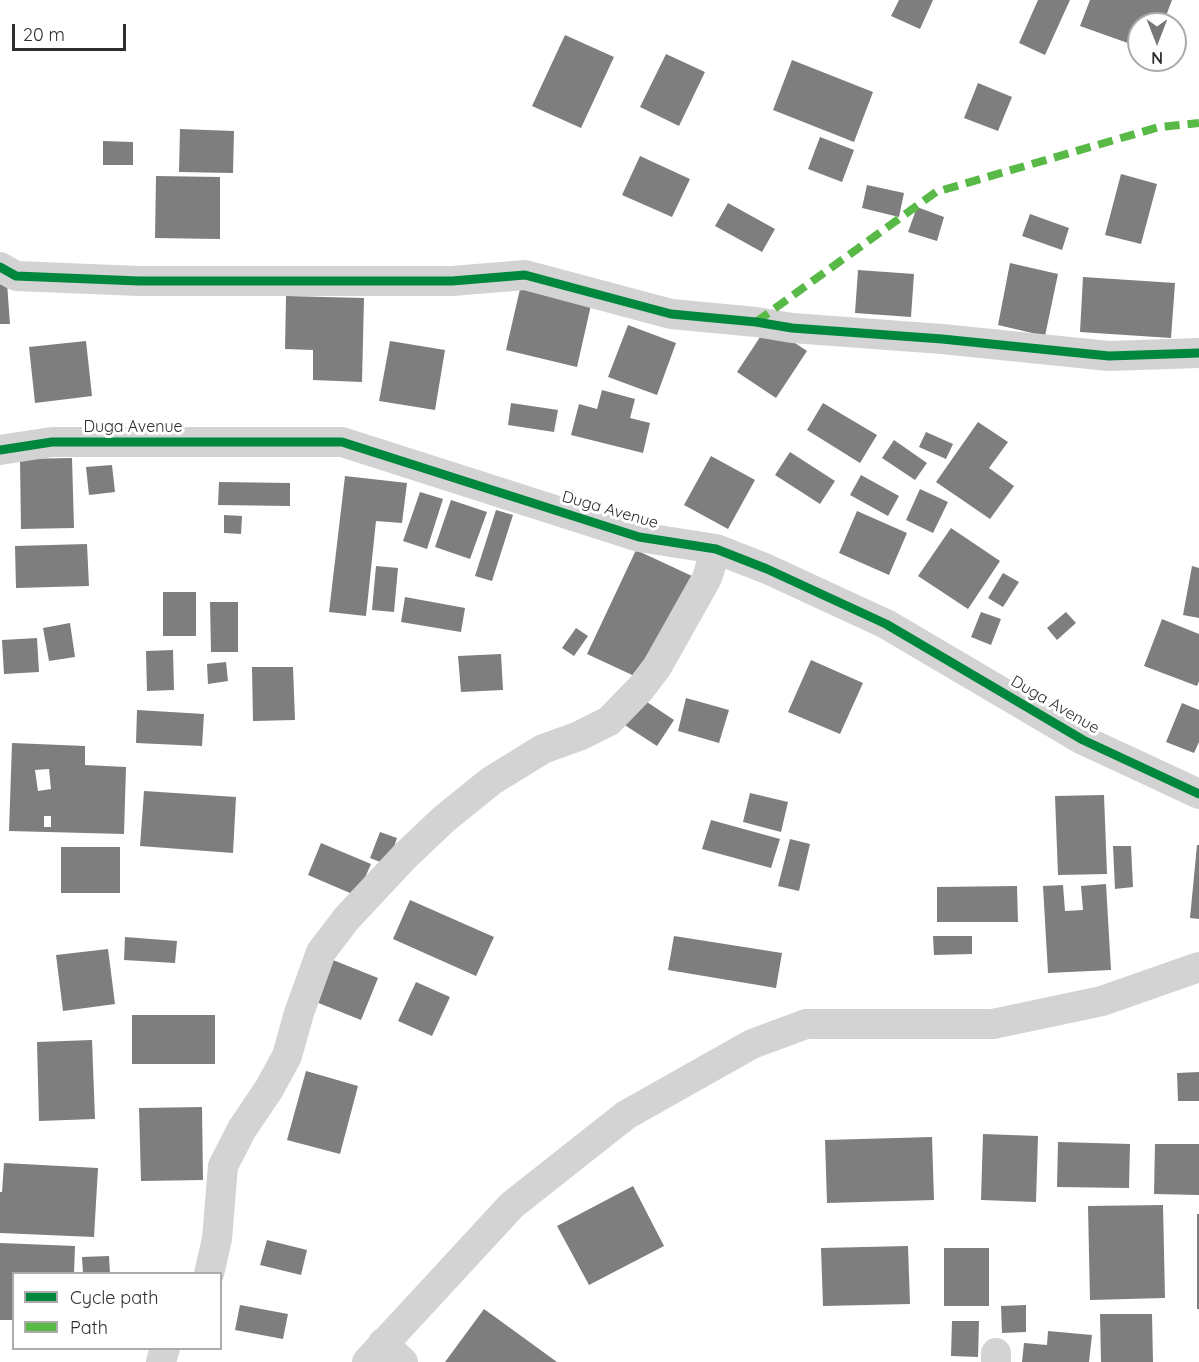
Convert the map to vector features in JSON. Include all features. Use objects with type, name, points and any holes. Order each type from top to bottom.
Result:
[{"type":"street","points":[[0,267],[16,276],[139,281],[452,280],[525,275],[671,314],[756,322],[792,328],[942,339],[1109,356],[1199,353]]},
{"type":"street","name":"Duga Avenue","points":[[0,450],[52,442],[342,442],[639,537],[716,549],[767,569],[886,624],[1083,740],[1199,794]]},
{"type":"street","points":[[209,1272],[217,1239],[223,1166],[242,1129],[269,1089],[287,1056],[299,1013],[321,952],[347,918],[405,856],[444,819],[491,781],[543,749],[579,736],[609,721],[641,688],[657,667],[707,578],[716,549]]},
{"type":"street","points":[[384,1356],[512,1205],[626,1115],[752,1044],[806,1024],[993,1024],[1102,1001],[1199,966]]},
{"type":"building","points":[[899,0],[933,0],[920,29],[891,16]]},
{"type":"building","points":[[1038,0],[1070,0],[1045,55],[1019,43]]},
{"type":"building","points":[[1090,0],[1172,0],[1168,12],[1127,12],[1127,43],[1080,26]]},
{"type":"building","points":[[565,35],[614,57],[581,128],[532,106]]},
{"type":"building","points":[[666,54],[705,72],[679,126],[640,107]]},
{"type":"building","points":[[792,60],[873,92],[854,142],[773,110]]},
{"type":"building","points":[[978,83],[1012,97],[998,131],[964,118]]},
{"type":"building","points":[[180,129],[234,131],[233,173],[179,172]]},
{"type":"building","points":[[820,137],[854,150],[842,182],[808,169]]},
{"type":"building","points":[[103,141],[133,142],[133,165],[103,165]]},
{"type":"building","points":[[640,156],[690,179],[672,217],[622,195]]},
{"type":"building","points":[[1121,174],[1157,184],[1141,244],[1105,235]]},
{"type":"building","points":[[156,176],[220,177],[220,239],[155,238]]},
{"type":"building","points":[[867,185],[904,193],[899,217],[862,208]]},
{"type":"building","points":[[728,203],[775,229],[762,252],[715,226]]},
{"type":"building","points":[[917,207],[944,217],[937,241],[908,232]]},
{"type":"building","points":[[1030,214],[1069,228],[1062,250],[1022,236]]},
{"type":"building","points":[[1010,263],[1058,274],[1045,336],[998,325]]},
{"type":"building","points":[[858,270],[914,274],[911,317],[855,313]]},
{"type":"building","points":[[1083,277],[1175,283],[1171,338],[1080,332]]},
{"type":"building","points":[[7,283],[10,324],[0,324],[0,284]]},
{"type":"building","points":[[520,289],[591,305],[577,367],[506,350]]},
{"type":"building","points":[[286,296],[364,298],[362,382],[313,380],[313,350],[285,349]]},
{"type":"building","points":[[628,325],[676,343],[657,395],[608,377]]},
{"type":"building","points":[[768,325],[807,351],[776,398],[737,372]]},
{"type":"building","points":[[86,341],[92,396],[35,403],[29,347]]},
{"type":"building","points":[[390,341],[445,350],[435,410],[379,401]]},
{"type":"building","points":[[602,390],[635,399],[630,418],[650,423],[643,453],[571,435],[579,404],[597,409]]},
{"type":"building","points":[[511,403],[558,410],[554,432],[508,425]]},
{"type":"building","points":[[823,403],[877,435],[860,463],[807,430]]},
{"type":"building","points":[[978,422],[1008,442],[989,468],[1014,486],[990,519],[936,482]]},
{"type":"building","points":[[926,432],[953,444],[946,459],[919,447]]},
{"type":"building","points":[[894,440],[927,463],[915,480],[882,458]]},
{"type":"building","points":[[790,452],[835,481],[820,504],[775,475]]},
{"type":"building","points":[[711,456],[755,480],[728,529],[684,505]]},
{"type":"building","points":[[72,458],[74,528],[21,529],[20,459]]},
{"type":"building","points":[[112,465],[115,492],[89,495],[86,467]]},
{"type":"building","points":[[861,475],[899,496],[888,516],[850,495]]},
{"type":"building","points":[[345,476],[407,483],[402,523],[376,521],[366,616],[329,612]]},
{"type":"building","points":[[219,482],[290,483],[290,506],[218,505]]},
{"type":"building","points":[[920,489],[948,502],[933,533],[906,520]]},
{"type":"building","points":[[420,492],[443,499],[427,549],[403,541]]},
{"type":"building","points":[[451,500],[487,512],[470,559],[435,547]]},
{"type":"building","points":[[496,510],[513,515],[492,581],[475,576]]},
{"type":"building","points":[[857,511],[907,533],[889,575],[839,553]]},
{"type":"building","points":[[224,515],[242,516],[241,534],[224,533]]},
{"type":"building","points":[[951,528],[1000,561],[968,609],[918,576]]},
{"type":"building","points":[[87,544],[89,586],[16,588],[15,546]]},
{"type":"building","points":[[636,550],[692,576],[643,680],[587,654]]},
{"type":"building","points":[[376,566],[398,568],[394,612],[372,610]]},
{"type":"building","points":[[1192,566],[1199,568],[1199,618],[1183,615]]},
{"type":"building","points":[[1003,573],[1019,582],[1003,607],[988,598]]},
{"type":"building","points":[[163,592],[196,592],[196,636],[163,636]]},
{"type":"building","points":[[405,597],[465,608],[461,632],[401,622]]},
{"type":"building","points":[[210,602],[238,602],[238,652],[211,652]]},
{"type":"building","points":[[981,612],[1001,619],[991,645],[971,637]]},
{"type":"building","points":[[1066,612],[1076,623],[1057,640],[1047,628]]},
{"type":"building","points":[[1162,619],[1199,634],[1199,681],[1197,686],[1144,666]]},
{"type":"building","points":[[70,623],[75,657],[49,661],[43,628]]},
{"type":"building","points":[[576,628],[588,636],[574,656],[562,648]]},
{"type":"building","points":[[37,638],[39,672],[4,674],[2,640]]},
{"type":"building","points":[[173,650],[174,690],[147,691],[146,651]]},
{"type":"building","points":[[501,654],[503,690],[461,692],[458,656]]},
{"type":"building","points":[[811,660],[863,683],[840,734],[788,712]]},
{"type":"building","points":[[226,662],[228,681],[208,684],[207,664]]},
{"type":"building","points":[[252,667],[293,667],[295,720],[253,721]]},
{"type":"building","points":[[638,696],[674,720],[657,746],[620,722]]},
{"type":"building","points":[[686,698],[729,710],[719,743],[678,731]]},
{"type":"building","points":[[1182,703],[1199,710],[1199,742],[1194,753],[1166,742]]},
{"type":"building","points":[[137,710],[204,714],[202,746],[136,743]]},
{"type":"building","points":[[12,743],[85,746],[85,765],[126,767],[124,834],[9,831]],"holes":[[[49,769],[51,789],[38,791],[35,770]],[[44,816],[51,816],[51,827],[44,827]]]},
{"type":"building","points":[[144,791],[236,797],[233,853],[140,846]]},
{"type":"building","points":[[750,793],[788,802],[781,832],[743,822]]},
{"type":"building","points":[[1104,795],[1107,874],[1058,875],[1055,796]]},
{"type":"building","points":[[711,820],[780,839],[771,868],[702,849]]},
{"type":"building","points":[[380,832],[397,838],[388,865],[370,858]]},
{"type":"building","points":[[790,839],[810,844],[799,891],[778,886]]},
{"type":"building","points":[[321,843],[371,864],[357,896],[308,875]]},
{"type":"building","points":[[1197,845],[1199,845],[1199,919],[1190,918]]},
{"type":"building","points":[[1113,846],[1131,846],[1133,887],[1115,889]]},
{"type":"building","points":[[61,847],[120,847],[120,893],[61,893]]},
{"type":"building","points":[[1106,884],[1111,970],[1048,973],[1043,886],[1063,885],[1065,911],[1083,910],[1081,886]]},
{"type":"building","points":[[1017,886],[1018,922],[937,922],[937,887]]},
{"type":"building","points":[[410,900],[494,937],[476,976],[393,939]]},
{"type":"building","points":[[674,936],[782,953],[776,988],[668,970]]},
{"type":"building","points":[[933,936],[972,936],[972,954],[934,955]]},
{"type":"building","points":[[125,937],[177,941],[175,963],[124,960]]},
{"type":"building","points":[[108,949],[115,1004],[63,1011],[56,955]]},
{"type":"building","points":[[323,956],[378,978],[361,1020],[306,998]]},
{"type":"building","points":[[416,982],[450,997],[432,1036],[398,1021]]},
{"type":"building","points":[[132,1015],[215,1015],[215,1064],[132,1064]]},
{"type":"building","points":[[92,1040],[95,1119],[39,1121],[37,1042]]},
{"type":"building","points":[[306,1071],[358,1086],[340,1154],[287,1140]]},
{"type":"building","points":[[1199,1072],[1199,1101],[1178,1101],[1177,1073]]},
{"type":"building","points":[[202,1107],[203,1180],[141,1181],[139,1108]]},
{"type":"building","points":[[983,1134],[1038,1136],[1036,1202],[981,1200]]},
{"type":"building","points":[[932,1137],[934,1200],[827,1203],[825,1140]]},
{"type":"building","points":[[1058,1142],[1130,1144],[1129,1188],[1057,1187]]},
{"type":"building","points":[[1155,1144],[1199,1144],[1199,1195],[1154,1194]]},
{"type":"building","points":[[4,1163],[98,1168],[94,1237],[0,1233],[0,1192],[2,1192]]},
{"type":"building","points":[[633,1186],[664,1246],[589,1285],[557,1226]]},
{"type":"building","points":[[1163,1205],[1165,1298],[1090,1300],[1088,1206]]},
{"type":"building","points":[[1197,1214],[1199,1214],[1199,1309],[1197,1309]]},
{"type":"building","points":[[267,1240],[307,1250],[301,1275],[260,1265]]},
{"type":"building","points":[[0,1243],[75,1246],[74,1272],[12,1272],[12,1320],[0,1320]]},
{"type":"building","points":[[908,1246],[910,1304],[823,1306],[821,1248]]},
{"type":"building","points":[[944,1248],[989,1248],[989,1306],[944,1306]]},
{"type":"building","points":[[109,1256],[110,1272],[83,1272],[82,1257]]},
{"type":"building","points":[[240,1305],[288,1314],[283,1339],[235,1330]]},
{"type":"building","points":[[1026,1305],[1026,1332],[1002,1333],[1001,1306]]},
{"type":"building","points":[[484,1309],[557,1362],[445,1362]]},
{"type":"building","points":[[1100,1314],[1152,1314],[1153,1362],[1101,1362]]},
{"type":"building","points":[[952,1321],[979,1321],[978,1357],[951,1356]]},
{"type":"building","points":[[1048,1331],[1092,1335],[1089,1362],[1022,1362],[1024,1343],[1047,1345]]},
{"type":"marked path","points":[[756,322],[936,192],[1159,127],[1199,123]]},
{"type":"cycle path","points":[[0,267],[16,276],[139,281],[452,281],[525,275],[671,314],[756,322],[792,328],[942,339],[1109,356],[1199,353]]},
{"type":"cycle path","points":[[0,450],[52,442],[342,442],[639,537],[716,549],[767,569],[886,624],[1083,740],[1199,794]]}]
